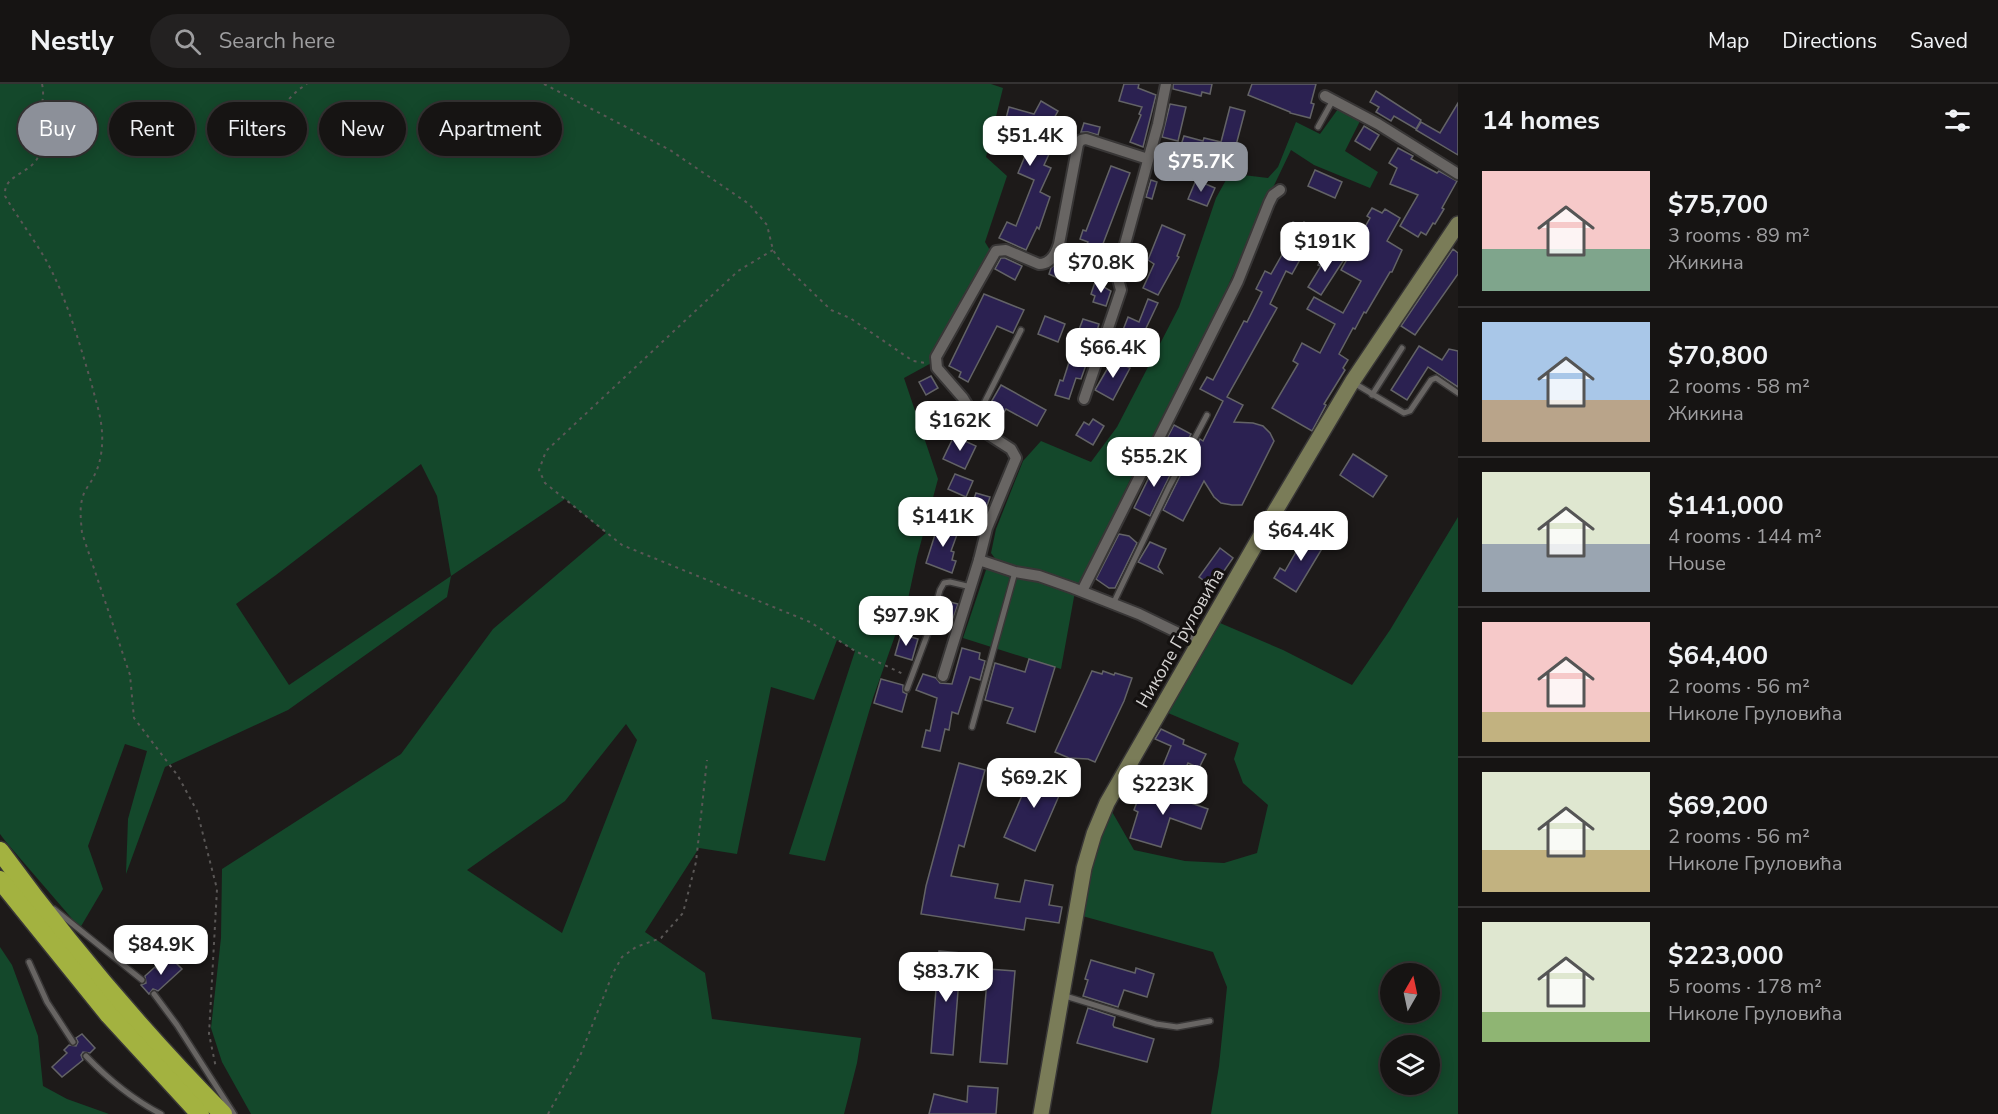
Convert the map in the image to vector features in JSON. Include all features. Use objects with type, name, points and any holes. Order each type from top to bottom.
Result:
[{"type":"highway","points":[[0,851],[77,952],[139,1024],[222,1114]]},
{"type":"highway","points":[[0,880],[109,1015],[200,1114]]},
{"type":"street","points":[[1084,399],[1121,290],[1119,266],[1150,154],[1166,84]]},
{"type":"street","points":[[1329,98],[1378,124],[1458,174]]},
{"type":"street","points":[[943,676],[987,528],[1016,458],[1011,449],[985,433],[963,398],[937,368],[935,360],[996,251],[1006,250],[1039,264],[1043,264],[1053,256],[1059,244],[1078,144],[1081,140],[1086,139],[1221,172]]},
{"type":"street","points":[[1082,591],[1238,281],[1269,203],[1273,195],[1280,190]]},
{"type":"street","name":"Николе Груловића","points":[[1041,1114],[1084,868],[1100,820],[1199,643],[1352,382],[1458,224]]},
{"type":"street","points":[[979,560],[1016,572],[1040,576],[1082,591],[1199,643]]},
{"type":"lane","points":[[1318,127],[1329,98]]},
{"type":"lane","points":[[975,420],[1021,330]]},
{"type":"lane","points":[[1372,395],[1402,348]]},
{"type":"lane","points":[[1352,382],[1406,414],[1431,380],[1436,378],[1458,393]]},
{"type":"lane","points":[[1113,604],[1169,487],[1207,415]]},
{"type":"lane","points":[[972,728],[1016,572]]},
{"type":"lane","points":[[907,689],[944,583],[950,582],[971,587]]},
{"type":"lane","points":[[24,884],[142,980]]},
{"type":"lane","points":[[29,962],[47,1002],[73,1042]]},
{"type":"lane","points":[[154,994],[177,1025],[234,1114]]},
{"type":"lane","points":[[1061,995],[1156,1024],[1177,1027],[1210,1022]]},
{"type":"lane","points":[[86,1056],[107,1078],[127,1094],[161,1114]]},
{"type":"path","points":[[42,84],[43,98],[40,114],[42,150],[31,167],[8,181],[4,189],[5,196],[48,264],[75,333],[94,396],[102,432],[101,451],[95,475],[83,496],[82,533],[130,675],[134,718],[178,776],[197,811],[217,889],[209,1034],[217,1070]]},
{"type":"path","points":[[286,102],[307,84]]},
{"type":"path","points":[[544,84],[670,150],[749,204],[767,225],[773,250],[781,262],[831,310],[850,318],[914,361],[922,363],[935,360]]},
{"type":"path","points":[[773,250],[738,272],[546,451],[539,471],[545,483],[622,545],[810,622],[855,651],[910,678]]},
{"type":"path","points":[[548,1114],[580,1056],[613,973],[622,957],[636,947],[662,938],[683,913],[696,862],[707,760]]},
{"type":"green space","points":[[0,84],[991,84],[1003,88],[986,157],[1007,176],[985,242],[993,255],[935,361],[904,378],[938,479],[908,599],[873,698],[825,861],[789,854],[855,651],[837,640],[814,700],[771,687],[737,854],[699,848],[645,932],[705,973],[712,1019],[861,1038],[844,1114],[251,1114],[222,1062],[211,1028],[221,938],[222,869],[401,754],[493,629],[606,533],[565,499],[451,576],[447,597],[288,710],[165,767],[126,874],[128,819],[147,751],[125,744],[88,846],[103,889],[80,928],[0,834]],"holes":[[[421,464],[437,496],[451,576],[289,685],[236,604]],[[626,724],[637,740],[562,933],[467,870],[565,801]]]},
{"type":"green space","points":[[1338,109],[1360,121],[1345,151],[1378,172],[1370,188],[1314,165],[1291,150],[1220,304],[1130,480],[1074,597],[1061,669],[963,638],[989,561],[997,561],[991,553],[996,529],[1023,461],[1041,441],[1091,462],[1117,427],[1179,307],[1216,198],[1226,180],[1243,175],[1268,178],[1278,167],[1296,122],[1320,134]]},
{"type":"green space","points":[[1458,517],[1458,1114],[1211,1114],[1219,1066],[1227,987],[1213,952],[1075,914],[1107,803],[1134,850],[1185,861],[1224,863],[1257,853],[1268,805],[1243,783],[1234,759],[1239,743],[1161,710],[1213,620],[1283,650],[1352,685],[1390,630]]},
{"type":"green space","points":[[0,947],[12,965],[38,1036],[43,1086],[67,1099],[109,1114],[0,1114]]},
{"type":"building","points":[[1124,84],[1139,84],[1138,88],[1156,95],[1143,147],[1130,142],[1142,107],[1119,101]]},
{"type":"building","points":[[1173,84],[1212,84],[1210,94],[1202,92],[1201,96],[1173,89]]},
{"type":"building","points":[[1252,84],[1316,84],[1310,118],[1290,113],[1248,95]]},
{"type":"building","points":[[1376,91],[1421,120],[1416,129],[1394,116],[1391,121],[1376,112],[1379,107],[1370,102]]},
{"type":"building","points":[[1041,101],[1058,111],[1048,129],[1054,131],[1051,137],[1056,139],[1044,165],[1051,168],[1040,192],[1050,197],[1039,229],[1037,227],[1026,250],[999,238],[1007,222],[1016,226],[1034,180],[1018,173],[1025,156],[998,142],[1005,126],[1009,107],[1034,114]]},
{"type":"building","points":[[1458,103],[1458,155],[1416,130],[1421,122],[1440,133]]},
{"type":"building","points":[[1170,104],[1186,107],[1178,141],[1162,137]]},
{"type":"building","points":[[1230,107],[1245,111],[1235,149],[1241,151],[1237,164],[1179,151],[1184,136],[1203,141],[1204,138],[1221,142]]},
{"type":"building","points":[[1084,123],[1100,127],[1098,135],[1081,132]]},
{"type":"building","points":[[1364,126],[1379,135],[1370,150],[1355,141]]},
{"type":"building","points":[[1398,148],[1413,156],[1411,159],[1457,181],[1442,208],[1444,209],[1426,235],[1421,232],[1418,237],[1400,226],[1418,195],[1390,184],[1397,168],[1389,163]]},
{"type":"building","points":[[1111,166],[1130,173],[1101,249],[1104,251],[1098,266],[1081,259],[1088,242],[1080,239],[1083,230],[1086,231]]},
{"type":"building","points":[[1315,170],[1342,182],[1335,198],[1308,186]]},
{"type":"building","points":[[1151,180],[1157,182],[1152,199],[1146,197]]},
{"type":"building","points":[[1196,180],[1215,188],[1207,206],[1188,199]]},
{"type":"building","points":[[1372,208],[1382,213],[1385,209],[1400,218],[1387,241],[1402,250],[1392,272],[1355,329],[1353,328],[1339,354],[1348,360],[1343,368],[1345,370],[1324,404],[1326,405],[1312,431],[1272,408],[1298,364],[1293,361],[1302,343],[1320,353],[1335,324],[1307,309],[1314,297],[1343,313],[1361,281],[1341,270],[1370,218],[1367,216]]},
{"type":"building","points":[[1293,222],[1302,227],[1304,222],[1317,229],[1292,274],[1286,271],[1270,304],[1277,308],[1227,397],[1243,405],[1234,422],[1263,426],[1274,441],[1242,505],[1221,503],[1214,497],[1204,481],[1183,521],[1163,510],[1182,472],[1187,475],[1196,458],[1191,456],[1200,439],[1203,441],[1223,401],[1200,389],[1207,377],[1213,380],[1244,321],[1247,322],[1262,292],[1256,289],[1265,271],[1271,274],[1291,239],[1285,235]]},
{"type":"building","points":[[1162,225],[1185,235],[1177,256],[1179,257],[1158,295],[1143,288],[1154,264],[1148,260]]},
{"type":"building","points":[[1453,249],[1458,253],[1458,274],[1415,335],[1401,326]]},
{"type":"building","points":[[1325,251],[1343,261],[1321,295],[1308,287],[1321,266],[1318,265]]},
{"type":"building","points":[[1001,258],[1022,266],[1015,280],[995,269]]},
{"type":"building","points":[[1060,260],[1076,267],[1069,283],[1049,274],[1051,268]]},
{"type":"building","points":[[1095,282],[1111,291],[1106,306],[1093,302],[1095,296],[1091,294]]},
{"type":"building","points":[[984,294],[1024,310],[1013,333],[997,326],[968,382],[959,377],[961,372],[949,366]]},
{"type":"building","points":[[1148,299],[1158,303],[1138,345],[1131,342],[1134,335],[1123,330],[1128,317],[1139,322]]},
{"type":"building","points":[[1045,316],[1065,324],[1058,342],[1038,334]]},
{"type":"building","points":[[1083,319],[1099,324],[1094,341],[1077,335]]},
{"type":"building","points":[[1419,346],[1442,360],[1449,349],[1458,351],[1458,387],[1428,367],[1407,400],[1391,390]]},
{"type":"building","points":[[1071,356],[1087,362],[1081,379],[1076,378],[1069,399],[1055,395],[1060,380],[1063,381]]},
{"type":"building","points":[[1113,359],[1130,368],[1113,400],[1095,390]]},
{"type":"building","points":[[931,376],[938,388],[926,395],[919,382]]},
{"type":"building","points":[[1001,385],[1046,410],[1037,426],[1006,409],[1004,412],[990,404]]},
{"type":"building","points":[[943,408],[956,414],[946,433],[934,427]]},
{"type":"building","points":[[1093,419],[1104,426],[1093,445],[1076,435],[1084,422],[1089,425]]},
{"type":"building","points":[[1174,425],[1191,434],[1182,451],[1165,442]]},
{"type":"building","points":[[954,436],[976,446],[965,469],[943,459]]},
{"type":"building","points":[[1353,454],[1387,476],[1373,497],[1340,475]]},
{"type":"building","points":[[1158,459],[1174,467],[1150,516],[1134,508]]},
{"type":"building","points":[[955,474],[973,481],[966,497],[948,489]]},
{"type":"building","points":[[976,493],[990,497],[984,515],[970,510]]},
{"type":"building","points":[[939,522],[959,529],[951,551],[954,552],[952,560],[956,561],[952,573],[926,563]]},
{"type":"building","points":[[1308,531],[1326,542],[1296,592],[1274,578],[1280,568],[1285,571]]},
{"type":"building","points":[[1119,534],[1129,536],[1137,543],[1115,588],[1109,588],[1096,579]]},
{"type":"building","points":[[1150,542],[1166,549],[1158,567],[1162,573],[1138,562]]},
{"type":"building","points":[[1220,548],[1233,558],[1213,587],[1199,577]]},
{"type":"building","points":[[946,601],[958,604],[951,624],[940,621]]},
{"type":"building","points":[[901,634],[918,639],[912,660],[895,655]]},
{"type":"building","points":[[962,648],[980,653],[979,659],[985,661],[980,680],[970,677],[958,714],[952,712],[949,730],[945,729],[940,751],[922,747],[926,730],[930,731],[937,698],[916,690],[923,674],[936,678],[940,683],[952,684]]},
{"type":"building","points":[[1029,659],[1055,667],[1035,732],[1007,723],[1013,708],[985,700],[995,663],[1025,672]]},
{"type":"building","points":[[1092,671],[1102,674],[1103,671],[1114,675],[1115,673],[1132,678],[1124,701],[1095,762],[1088,759],[1069,758],[1055,752]]},
{"type":"building","points":[[881,679],[903,685],[903,692],[907,694],[902,712],[874,703]]},
{"type":"building","points":[[1161,729],[1184,740],[1183,744],[1206,754],[1199,768],[1188,763],[1179,782],[1160,773],[1171,746],[1155,739]]},
{"type":"building","points":[[959,763],[985,770],[964,847],[959,845],[951,876],[998,884],[995,898],[1020,902],[1025,880],[1053,885],[1049,905],[1062,907],[1059,923],[1026,918],[1024,930],[921,914],[926,886]]},
{"type":"building","points":[[1034,768],[1065,782],[1035,851],[1004,837]]},
{"type":"building","points":[[1143,786],[1208,809],[1201,829],[1170,818],[1161,847],[1130,838],[1138,812],[1134,810]]},
{"type":"building","points":[[939,951],[961,953],[953,1055],[931,1053]]},
{"type":"building","points":[[171,958],[182,969],[158,991],[153,989],[149,994],[141,985],[146,983],[145,976],[155,967],[158,970]]},
{"type":"building","points":[[1091,960],[1135,973],[1136,968],[1154,974],[1147,997],[1124,990],[1118,1007],[1083,996]]},
{"type":"building","points":[[988,969],[1015,971],[1007,1064],[980,1062]]},
{"type":"building","points":[[1088,1008],[1115,1017],[1114,1027],[1154,1039],[1147,1062],[1077,1043]]},
{"type":"building","points":[[82,1034],[95,1048],[90,1053],[83,1052],[81,1055],[83,1060],[62,1077],[52,1067],[67,1053],[64,1050],[69,1045],[76,1046],[78,1042],[76,1038]]},
{"type":"building","points":[[968,1086],[998,1088],[996,1114],[929,1114],[934,1094],[967,1102]]}]
